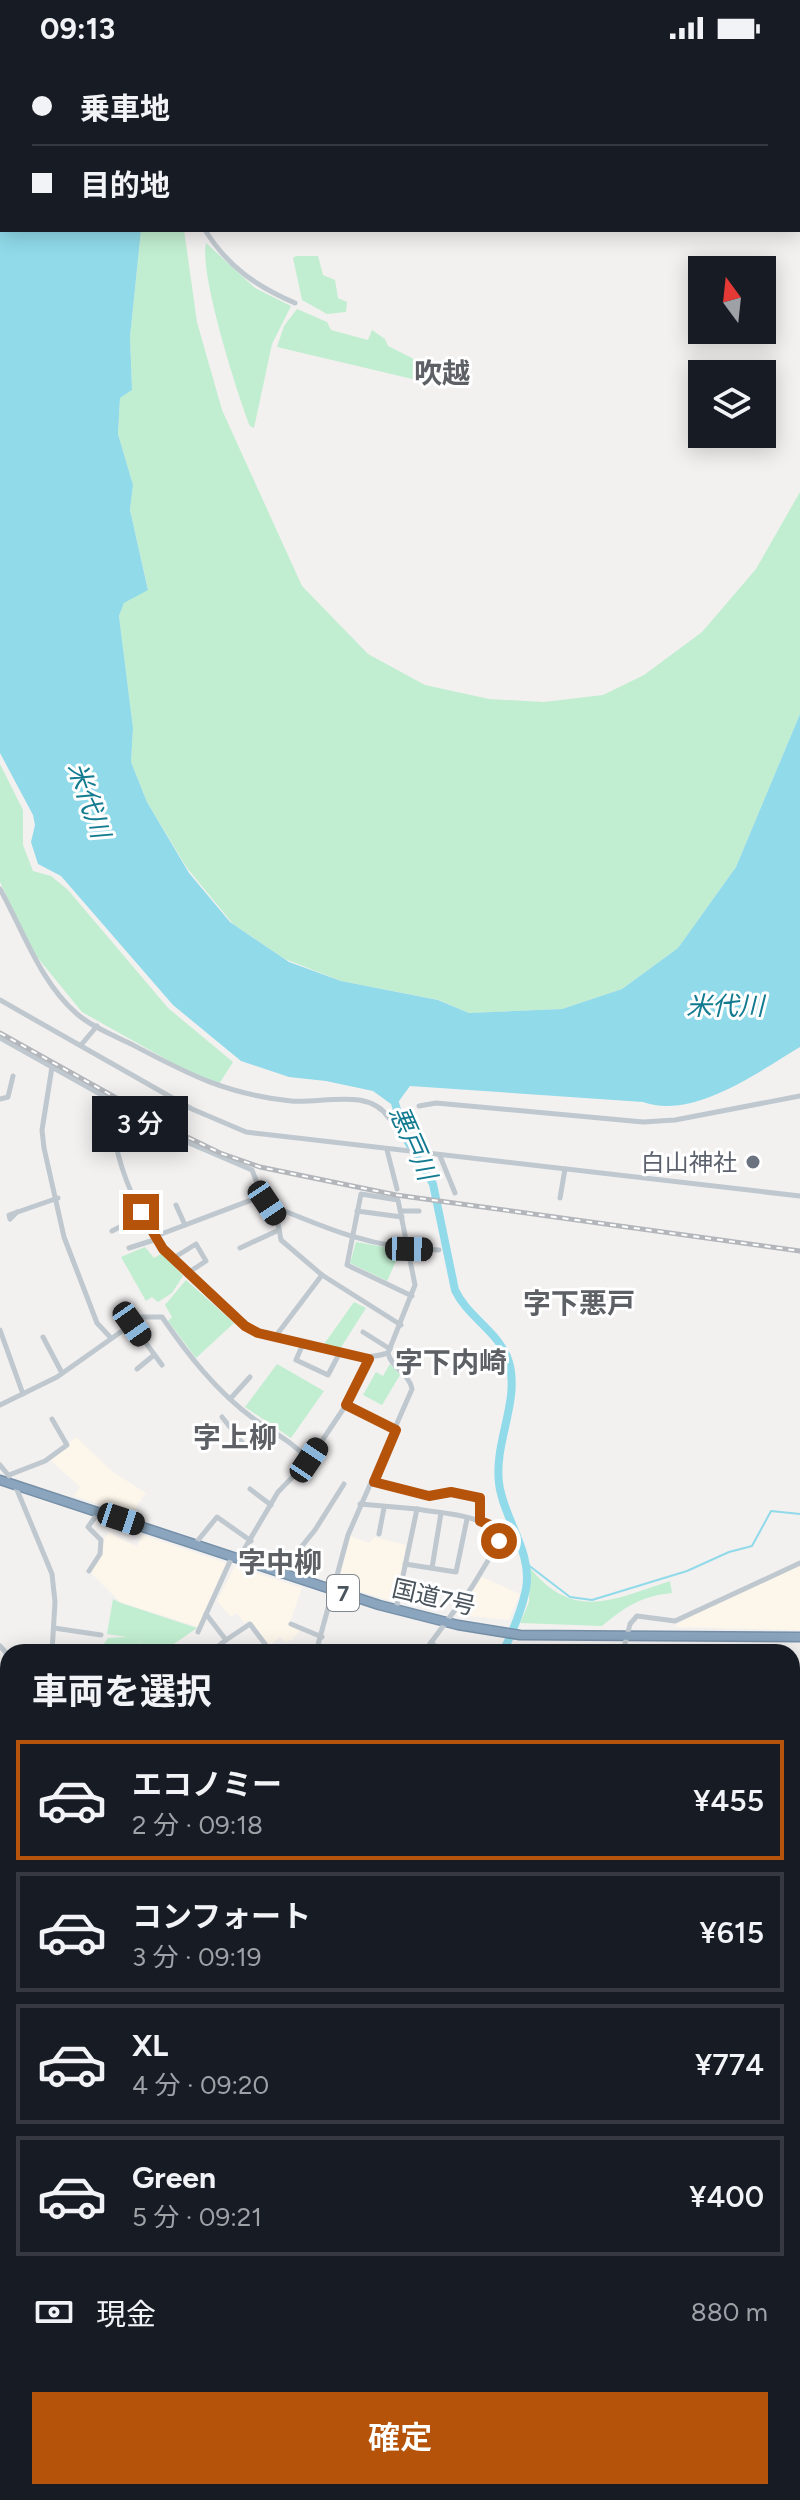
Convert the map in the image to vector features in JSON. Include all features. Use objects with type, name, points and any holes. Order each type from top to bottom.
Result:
[{"type":"highway","name":"国道7号","points":[[8,1481],[334,1590],[447,1623],[519,1633],[628,1635]]},
{"type":"highway","name":"7","points":[[628,1635],[800,1637]]},
{"type":"street","points":[[206,232],[219,252],[257,286],[295,303]]},
{"type":"street","points":[[0,889],[32,953],[62,998],[78,1015],[196,1078],[236,1093],[295,1101],[347,1099],[373,1103],[389,1118]]},
{"type":"street","points":[[0,1000],[188,1107],[246,1132],[389,1151],[800,1196]]},
{"type":"street","points":[[81,1045],[97,1026]]},
{"type":"street","points":[[0,1038],[182,1140],[252,1170],[262,1196],[277,1218],[281,1240],[322,1275],[401,1325]]},
{"type":"street","points":[[52,1067],[42,1130],[64,1237],[97,1323],[111,1338]]},
{"type":"street","points":[[0,1099],[8,1097],[13,1076]]},
{"type":"street","points":[[419,1106],[451,1104],[643,1122],[675,1120],[800,1096]]},
{"type":"street","points":[[110,1099],[119,1160],[129,1191],[157,1238],[186,1274],[245,1326],[339,1354],[369,1359],[389,1351]]},
{"type":"street","points":[[389,1151],[397,1189]]},
{"type":"street","points":[[440,1156],[455,1193]]},
{"type":"street","points":[[560,1198],[565,1169]]},
{"type":"street","points":[[319,1644],[360,1504],[374,1482],[412,1389],[411,1382],[390,1361],[389,1351],[401,1325],[412,1296],[415,1285],[398,1200],[361,1194],[347,1265],[412,1296]]},
{"type":"street","points":[[129,1248],[141,1247],[185,1225],[262,1196]]},
{"type":"street","points":[[17,1212],[58,1198]]},
{"type":"street","points":[[267,1203],[352,1239],[409,1249],[439,1250]]},
{"type":"street","points":[[176,1205],[185,1225]]},
{"type":"street","points":[[357,1211],[401,1214],[419,1211]]},
{"type":"street","points":[[112,1231],[143,1215]]},
{"type":"street","points":[[240,1248],[279,1230]]},
{"type":"street","points":[[172,1259],[196,1244],[206,1261],[186,1274]]},
{"type":"street","points":[[275,1337],[322,1275]]},
{"type":"street","points":[[0,1405],[62,1373],[147,1315],[162,1317],[186,1351],[231,1398],[256,1420],[289,1440],[309,1460]]},
{"type":"street","points":[[132,1324],[162,1365]]},
{"type":"street","points":[[0,1330],[23,1394]]},
{"type":"street","points":[[363,1332],[389,1351]]},
{"type":"street","points":[[43,1337],[62,1373]]},
{"type":"street","points":[[303,1344],[296,1360],[328,1375],[339,1354]]},
{"type":"street","points":[[137,1369],[154,1355]]},
{"type":"street","points":[[198,1632],[236,1557],[251,1541],[278,1492],[309,1460],[346,1405],[369,1359]]},
{"type":"street","points":[[231,1398],[250,1377]]},
{"type":"street","points":[[346,1405],[396,1430]]},
{"type":"street","points":[[222,1417],[245,1446]]},
{"type":"street","points":[[8,1481],[67,1445],[52,1419]]},
{"type":"street","points":[[0,1465],[52,1574],[53,1644]]},
{"type":"street","points":[[374,1482],[429,1496],[451,1492],[480,1498],[480,1521]]},
{"type":"street","points":[[281,1572],[315,1530],[344,1484]]},
{"type":"street","points":[[250,1489],[271,1505]]},
{"type":"street","points":[[360,1504],[417,1509],[480,1521],[490,1525],[499,1541],[447,1623],[431,1642]]},
{"type":"street","points":[[379,1534],[384,1508]]},
{"type":"street","points":[[396,1610],[417,1509]]},
{"type":"street","points":[[89,1571],[100,1554],[101,1540],[88,1527],[98,1512]]},
{"type":"street","points":[[432,1568],[441,1513]]},
{"type":"street","points":[[195,1544],[217,1517],[251,1541]]},
{"type":"street","points":[[405,1564],[456,1572],[468,1519]]},
{"type":"street","points":[[625,1644],[631,1621],[637,1616],[675,1621],[800,1563]]},
{"type":"street","points":[[206,1614],[226,1640]]},
{"type":"street","points":[[221,1644],[250,1624],[264,1644]]},
{"type":"street","points":[[291,1624],[322,1637]]},
{"type":"street","points":[[54,1628],[101,1635]]},
{"type":"shaded area","points":[[76,1437],[113,1472],[146,1493],[131,1514],[74,1496],[80,1487],[49,1459]]},
{"type":"shaded area","points":[[109,1532],[137,1547],[142,1535],[226,1563],[198,1627],[120,1602],[90,1572],[103,1553],[103,1540]]},
{"type":"shaded area","points":[[350,1536],[369,1543],[374,1537],[406,1545],[396,1602],[338,1585]]},
{"type":"shaded area","points":[[800,1565],[800,1630],[673,1627],[723,1596]]},
{"type":"shaded area","points":[[235,1566],[302,1588],[289,1625],[300,1630],[292,1640],[285,1642],[280,1637],[267,1644],[249,1620],[244,1623],[237,1613],[231,1617],[217,1601]]},
{"type":"shaded area","points":[[482,1577],[520,1594],[509,1620],[456,1615]]},
{"type":"green space","points":[[141,232],[184,232],[197,322],[222,410],[302,586],[368,654],[425,685],[489,699],[544,702],[603,695],[644,675],[702,632],[756,569],[800,492],[800,714],[736,867],[678,948],[622,989],[562,1009],[469,1013],[439,1000],[341,981],[285,959],[233,924],[187,868],[147,802],[131,762],[133,728],[119,616],[124,603],[148,589],[130,510],[133,485],[118,434],[120,398],[132,390],[130,337]]},
{"type":"green space","points":[[206,243],[255,288],[291,306],[272,344],[254,428],[250,426],[244,410],[220,333],[208,280]]},
{"type":"green space","points":[[318,256],[323,275],[335,280],[338,298],[347,302],[346,312],[327,314],[302,300],[293,258]]},
{"type":"green space","points":[[297,309],[327,322],[331,330],[368,340],[372,330],[385,339],[388,346],[416,360],[422,370],[439,378],[442,386],[277,347],[284,326]]},
{"type":"green space","points":[[0,764],[23,810],[23,845],[33,871],[51,876],[68,890],[168,1008],[233,1062],[219,1084],[194,1075],[82,1012],[33,952],[0,882]]},
{"type":"green space","points":[[356,1242],[401,1250],[387,1281],[350,1263]]},
{"type":"green space","points":[[145,1247],[154,1258],[162,1253],[183,1276],[172,1293],[158,1302],[152,1297],[146,1301],[121,1257]]},
{"type":"green space","points":[[186,1280],[234,1323],[196,1358],[168,1321],[172,1317],[165,1305]]},
{"type":"green space","points":[[354,1302],[366,1308],[338,1352],[322,1347]]},
{"type":"green space","points":[[277,1364],[324,1391],[291,1438],[245,1407]]},
{"type":"green space","points":[[390,1364],[400,1375],[382,1405],[363,1395],[376,1372],[383,1376]]},
{"type":"green space","points":[[530,1568],[546,1585],[579,1601],[613,1599],[670,1581],[672,1593],[634,1604],[602,1626],[520,1623],[529,1602]]},
{"type":"green space","points":[[113,1599],[197,1628],[174,1644],[142,1644],[132,1636],[141,1644],[104,1644],[108,1638],[127,1637],[107,1634]]},
{"type":"water","name":"米代川","points":[[0,232],[141,232],[130,337],[132,390],[120,398],[118,434],[133,485],[130,510],[148,590],[124,603],[119,616],[133,728],[131,762],[147,802],[189,873],[230,922],[289,962],[341,981],[438,1000],[469,1013],[562,1009],[622,989],[678,948],[736,867],[800,714],[800,1047],[724,1091],[683,1105],[662,1106],[643,1102],[410,1086],[399,1101],[391,1104],[373,1091],[289,1077],[241,1061],[173,1005],[61,876],[38,864],[31,842],[35,825],[33,815],[0,753]]},
{"type":"waterway","name":"悪戸川","points":[[392,1093],[405,1137],[433,1184],[455,1290],[498,1342],[509,1362],[511,1392],[500,1452],[499,1483],[522,1548],[527,1575],[522,1605],[506,1644]]},
{"type":"waterway","points":[[523,1561],[570,1597],[592,1600],[687,1571],[729,1552],[752,1546],[771,1511],[800,1514]]},
{"type":"railway","points":[[0,1033],[179,1133],[220,1153],[260,1167],[396,1195],[800,1251]]},
{"type":"place","name":"白山神社","points":[[753,1162]]},
{"type":"district","name":"吹越","points":[[442,373]]},
{"type":"district","name":"字下悪戸","points":[[579,1303]]},
{"type":"district","name":"字下内崎","points":[[451,1362]]},
{"type":"district","name":"字上柳","points":[[235,1437]]},
{"type":"district","name":"字中柳","points":[[280,1562]]},
{"type":"route","points":[[141,1212],[163,1249],[224,1310],[245,1326],[258,1333],[369,1359],[346,1405],[396,1430],[374,1482],[429,1496],[451,1492],[480,1498],[480,1521],[490,1525],[499,1536],[499,1541]]}]
